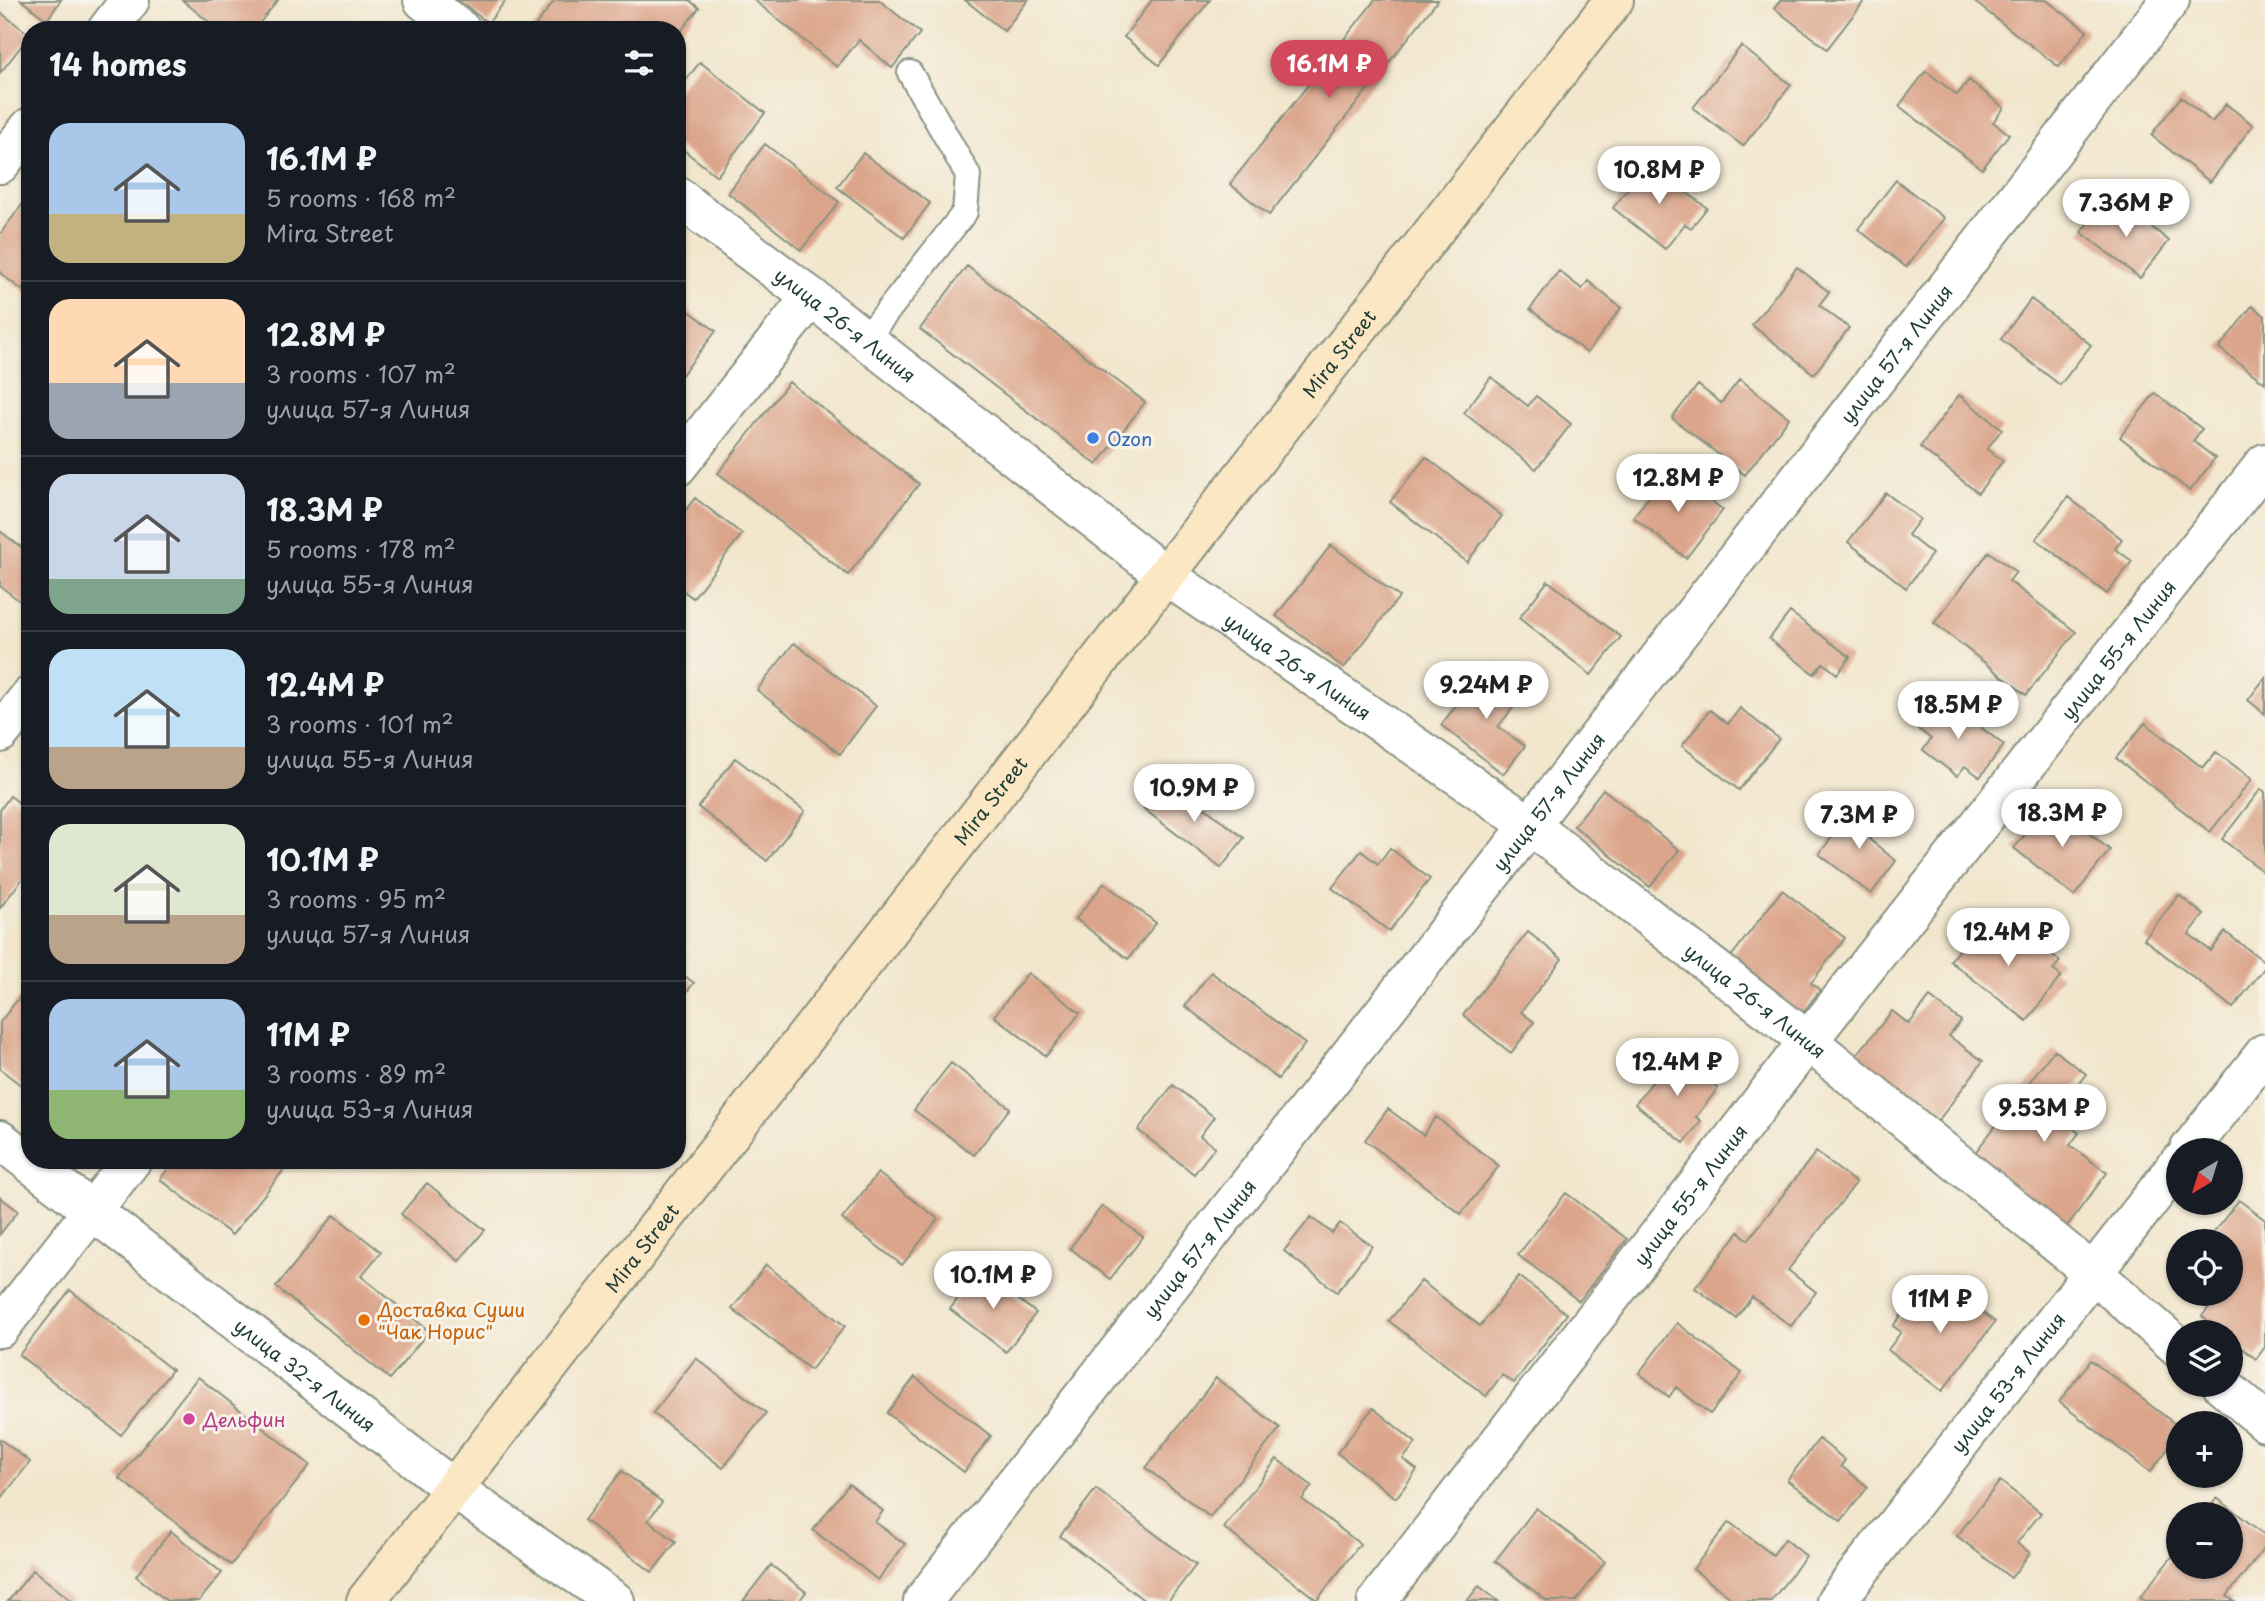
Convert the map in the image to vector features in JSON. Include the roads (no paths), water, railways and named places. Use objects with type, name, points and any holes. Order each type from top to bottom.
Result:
[{"type":"main road","name":"Mira Street","points":[[366,1601],[1614,0]]},
{"type":"street","points":[[114,21],[130,0]]},
{"type":"street","points":[[423,0],[450,21]]},
{"type":"street","name":"улица 57-я Линия","points":[[923,1601],[1531,825],[2170,0]]},
{"type":"street","points":[[0,164],[21,138]]},
{"type":"street","name":"улица 26-я Линия","points":[[686,203],[811,297],[1165,575],[1531,825],[1808,1041],[2093,1273],[2166,1337]]},
{"type":"street","points":[[686,456],[811,297]]},
{"type":"street","name":"улица 55-я Линия","points":[[1377,1601],[1808,1041],[2265,463]]},
{"type":"street","points":[[0,733],[21,707]]},
{"type":"street","points":[[2198,1138],[2265,1053]]},
{"type":"street","name":"улица 32-я Линия","points":[[0,1140],[21,1156]]},
{"type":"street","name":"улица 32-я Линия","points":[[37,1169],[454,1489],[615,1601]]},
{"type":"street","points":[[0,1328],[125,1169]]},
{"type":"street","name":"улица 53-я Линия","points":[[1836,1601],[2166,1180]]},
{"type":"street","points":[[2236,1397],[2265,1422]]},
{"type":"lane","points":[[865,340],[965,212],[968,175],[910,72]]},
{"type":"place","name":"Ozon","points":[[1093,438]]},
{"type":"place","name":"Доставка Суши \"Чак Норис\"","points":[[364,1320]]},
{"type":"place","name":"Дельфин","points":[[189,1419]]}]
